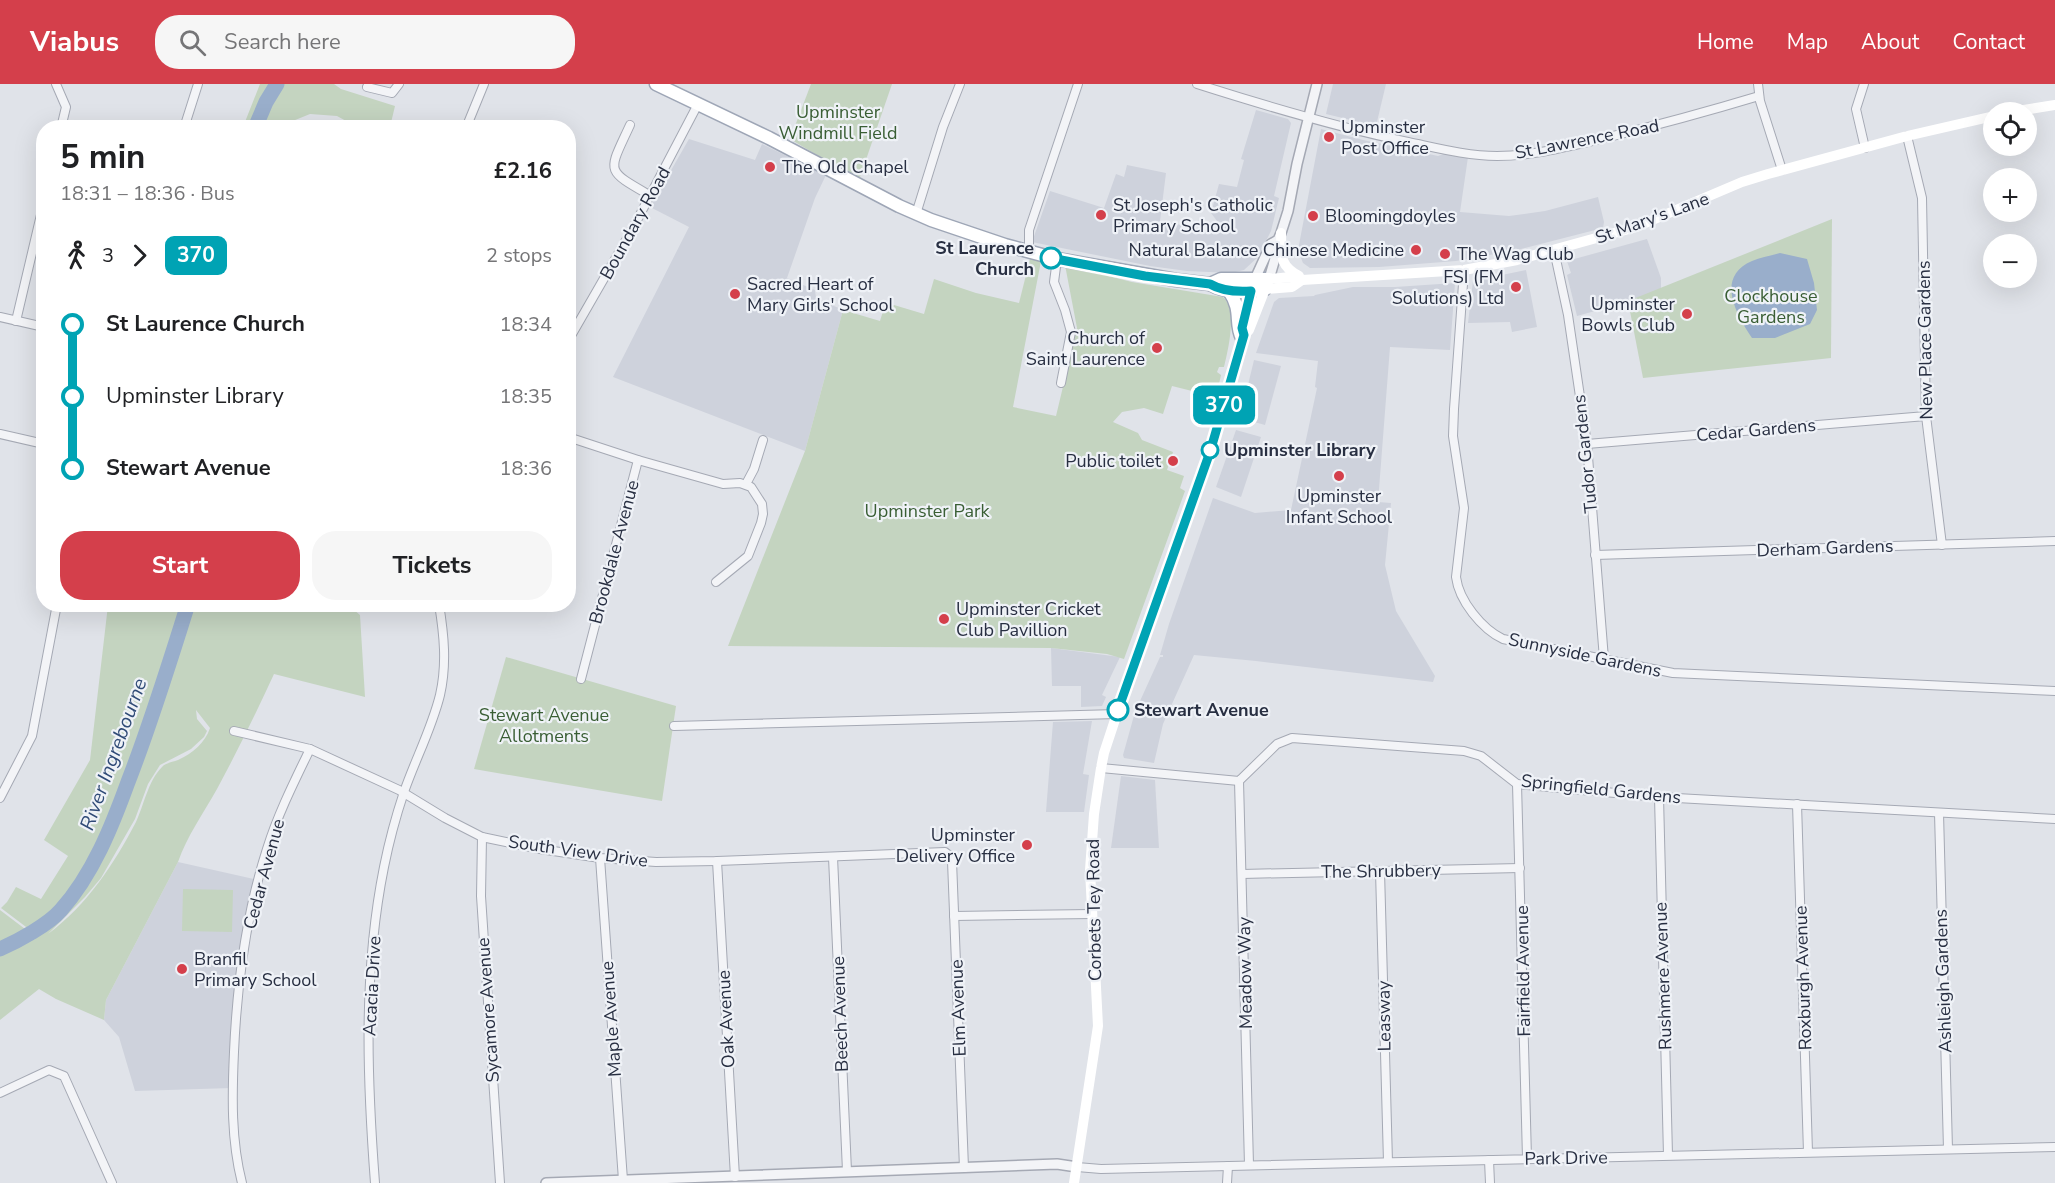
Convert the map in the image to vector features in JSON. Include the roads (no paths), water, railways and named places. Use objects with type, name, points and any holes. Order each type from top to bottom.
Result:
[{"type":"main road","name":"St Mary's Lane","points":[[664,86],[916,214],[1005,245],[1057,259],[1145,276],[1210,284],[1221,279],[1253,285]]},
{"type":"main road","points":[[2037,108],[2055,105]]},
{"type":"main road","name":"St Mary's Lane","points":[[1229,291],[1267,284],[1292,287],[1305,280],[1464,270],[1554,250],[1655,221],[1742,183],[1782,170],[1907,136],[1983,119]]},
{"type":"main road","points":[[1279,236],[1283,262],[1292,272],[1305,280]]},
{"type":"main road","points":[[1210,284],[1218,289],[1229,291],[1237,304],[1239,330],[1243,337]]},
{"type":"main road","name":"Corbets Tey Road","points":[[1243,337],[1249,330],[1267,284]]},
{"type":"main road","name":"Corbets Tey Road","points":[[1074,1183],[1098,1026],[1090,870],[1094,814],[1101,768],[1117,714],[1210,452],[1243,337],[1242,328],[1253,285]]},
{"type":"street","points":[[56,84],[66,107],[63,120]]},
{"type":"street","points":[[187,120],[198,84]]},
{"type":"street","points":[[367,87],[392,93],[399,84]]},
{"type":"street","points":[[469,120],[484,84]]},
{"type":"street","points":[[916,214],[943,127],[960,84]]},
{"type":"street","points":[[1029,251],[1029,230],[1078,84]]},
{"type":"street","name":"St Lawrence Road","points":[[1197,84],[1308,118],[1371,134],[1462,153],[1497,156],[1529,154],[1589,142],[1672,122],[1759,96]]},
{"type":"street","points":[[1267,284],[1278,253],[1279,236],[1288,212],[1297,164],[1317,84]]},
{"type":"street","points":[[1758,84],[1759,96],[1782,170]]},
{"type":"street","points":[[1864,84],[1857,109],[1865,148]]},
{"type":"street","name":"Boundary Road","points":[[576,327],[651,196],[698,104]]},
{"type":"street","points":[[630,125],[613,163],[615,173],[623,181],[651,196]]},
{"type":"street","name":"New Place Gardens","points":[[1907,136],[1922,198],[1926,416],[1942,545]]},
{"type":"street","points":[[16,321],[36,236]]},
{"type":"street","points":[[1253,285],[1271,244],[1279,236]]},
{"type":"street","name":"Tudor Gardens","points":[[1554,250],[1568,315],[1587,444],[1604,659]]},
{"type":"street","points":[[1057,259],[1054,282],[1071,332],[1060,383]]},
{"type":"street","name":"Sunnyside Gardens","points":[[1464,270],[1453,436],[1464,508],[1457,585],[1474,614],[1495,635],[1503,639],[1673,673],[2055,691]]},
{"type":"street","points":[[0,317],[36,325]]},
{"type":"street","name":"Cedar Gardens","points":[[1587,444],[1926,416]]},
{"type":"street","points":[[0,434],[36,442]]},
{"type":"street","name":"Brookdale Avenue","points":[[576,440],[638,460],[581,679]]},
{"type":"street","points":[[746,484],[754,469],[763,440]]},
{"type":"street","points":[[638,460],[723,484],[746,484],[751,487],[762,504],[761,523],[748,556],[716,582]]},
{"type":"street","name":"Derham Gardens","points":[[1595,555],[2055,541]]},
{"type":"street","points":[[0,798],[32,736],[55,612]]},
{"type":"street","name":"Acacia Drive","points":[[375,1183],[369,1065],[369,992],[373,942],[384,864],[404,792],[427,735],[440,694],[445,658],[440,612]]},
{"type":"street","points":[[674,726],[1117,714]]},
{"type":"street","name":"South View Drive","points":[[234,731],[310,749],[404,792],[445,818],[482,837],[540,849],[600,858],[656,862],[945,852]]},
{"type":"street","name":"Springfield Gardens","points":[[1239,781],[1277,744],[1292,738],[1464,751],[1481,756],[1517,783],[1659,797],[2055,819]]},
{"type":"street","name":"Cedar Avenue","points":[[242,1183],[237,1165],[232,1117],[240,980],[249,918],[267,849],[284,802],[310,749]]},
{"type":"street","points":[[1101,768],[1239,781]]},
{"type":"street","name":"Meadow Way","points":[[1239,781],[1249,1165]]},
{"type":"street","name":"Fairfield Avenue","points":[[1517,783],[1527,1158]]},
{"type":"street","name":"Rushmere Avenue","points":[[1659,797],[1668,1155]]},
{"type":"street","name":"Roxburgh Avenue","points":[[1797,804],[1808,1152]]},
{"type":"street","name":"Ashleigh Gardens","points":[[1939,813],[1948,1149]]},
{"type":"street","name":"Sycamore Avenue","points":[[482,837],[481,896],[500,1183]]},
{"type":"street","name":"Elm Avenue","points":[[945,852],[952,861],[964,1168]]},
{"type":"street","name":"Beech Avenue","points":[[833,857],[847,1172]]},
{"type":"street","name":"Maple Avenue","points":[[600,858],[623,1180]]},
{"type":"street","name":"Oak Avenue","points":[[717,861],[735,1177]]},
{"type":"street","name":"The Shrubbery","points":[[1242,874],[1520,868]]},
{"type":"street","name":"Leasway","points":[[1380,871],[1388,1162]]},
{"type":"street","points":[[954,916],[1092,914]]},
{"type":"street","points":[[0,1093],[49,1070],[64,1076],[112,1183]]},
{"type":"street","name":"Park Drive","points":[[1077,1167],[1101,1169],[2055,1147]]},
{"type":"street","points":[[1489,1160],[1490,1183]]},
{"type":"street","points":[[546,1183],[1057,1164],[1077,1167]]},
{"type":"street","points":[[1227,1183],[1228,1166]]},
{"type":"water","points":[[1780,253],[1807,259],[1814,283],[1817,310],[1810,324],[1775,338],[1752,338],[1740,318],[1732,297],[1734,276],[1752,261]]},
{"type":"waterway","name":"River Ingrebourne","points":[[258,120],[277,84]]},
{"type":"waterway","name":"River Ingrebourne","points":[[0,949],[32,932],[55,916],[83,881],[92,865],[122,799],[160,693],[185,612]]},
{"type":"place","name":"Upminster Post Office","points":[[1329,137]]},
{"type":"place","name":"The Old Chapel","points":[[770,167]]},
{"type":"place","name":"St Joseph's Catholic Primary School","points":[[1101,215]]},
{"type":"place","name":"Bloomingdoyles","points":[[1313,216]]},
{"type":"place","name":"Natural Balance Chinese Medicine","points":[[1416,250]]},
{"type":"place","name":"The Wag Club","points":[[1445,254]]},
{"type":"place","name":"St Laurence Church","points":[[1051,258]]},
{"type":"place","name":"FSI (FM Solutions) Ltd","points":[[1516,287]]},
{"type":"place","name":"Sacred Heart of Mary Girls' School","points":[[735,294]]},
{"type":"place","name":"Upminster Bowls Club","points":[[1687,314]]},
{"type":"place","name":"Church of Saint Laurence","points":[[1157,348]]},
{"type":"place","name":"Upminster Library","points":[[1210,450]]},
{"type":"place","name":"Public toilet","points":[[1173,461]]},
{"type":"place","name":"Upminster Infant School","points":[[1339,476]]},
{"type":"place","name":"Upminster Cricket Club Pavillion","points":[[944,619]]},
{"type":"place","name":"Stewart Avenue","points":[[1118,710]]},
{"type":"place","name":"Upminster Delivery Office","points":[[1027,845]]},
{"type":"place","name":"Branfil Primary School","points":[[182,969]]},
{"type":"park label","name":"Upminster Windmill Field","points":[[838,122]]},
{"type":"park label","name":"Clockhouse Gardens","points":[[1771,306]]},
{"type":"park label","name":"Upminster Park","points":[[927,511]]},
{"type":"park label","name":"Stewart Avenue Allotments","points":[[544,725]]}]
